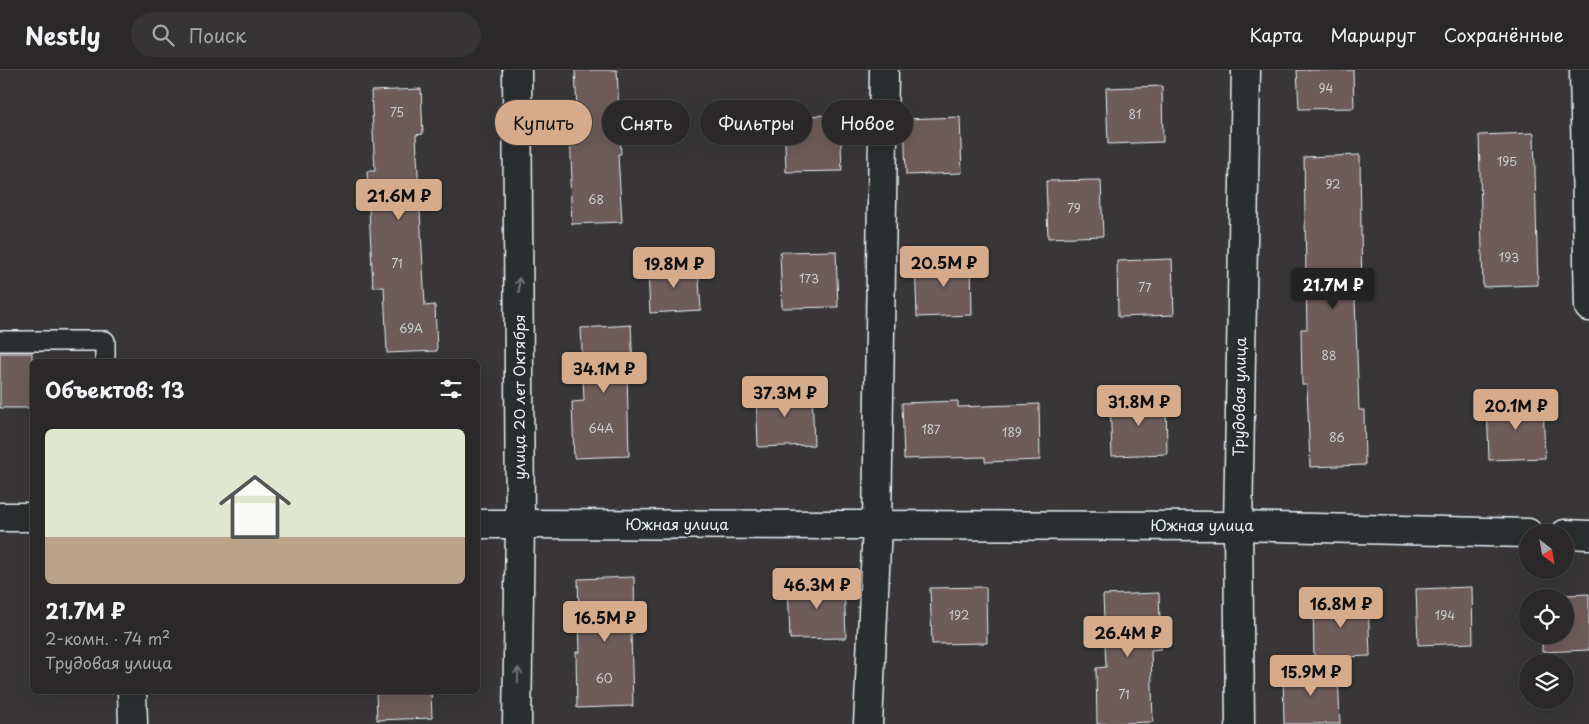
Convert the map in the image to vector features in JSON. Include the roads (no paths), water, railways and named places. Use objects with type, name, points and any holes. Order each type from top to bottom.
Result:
[{"type":"street","name":"улица 20 лет Октября","points":[[517,70],[520,524],[517,724]]},
{"type":"street","points":[[868,724],[877,525],[884,70]]},
{"type":"street","name":"Трудовая улица","points":[[1240,724],[1238,526],[1246,70]]},
{"type":"street","points":[[1584,70],[1589,307]]},
{"type":"street","points":[[0,517],[30,517]]},
{"type":"street","name":"Южная улица","points":[[480,524],[1238,526],[1519,533]]},
{"type":"street","points":[[1574,534],[1589,534]]},
{"type":"street","points":[[132,694],[133,724]]},
{"type":"lane","points":[[0,341],[105,341],[105,359]]}]
